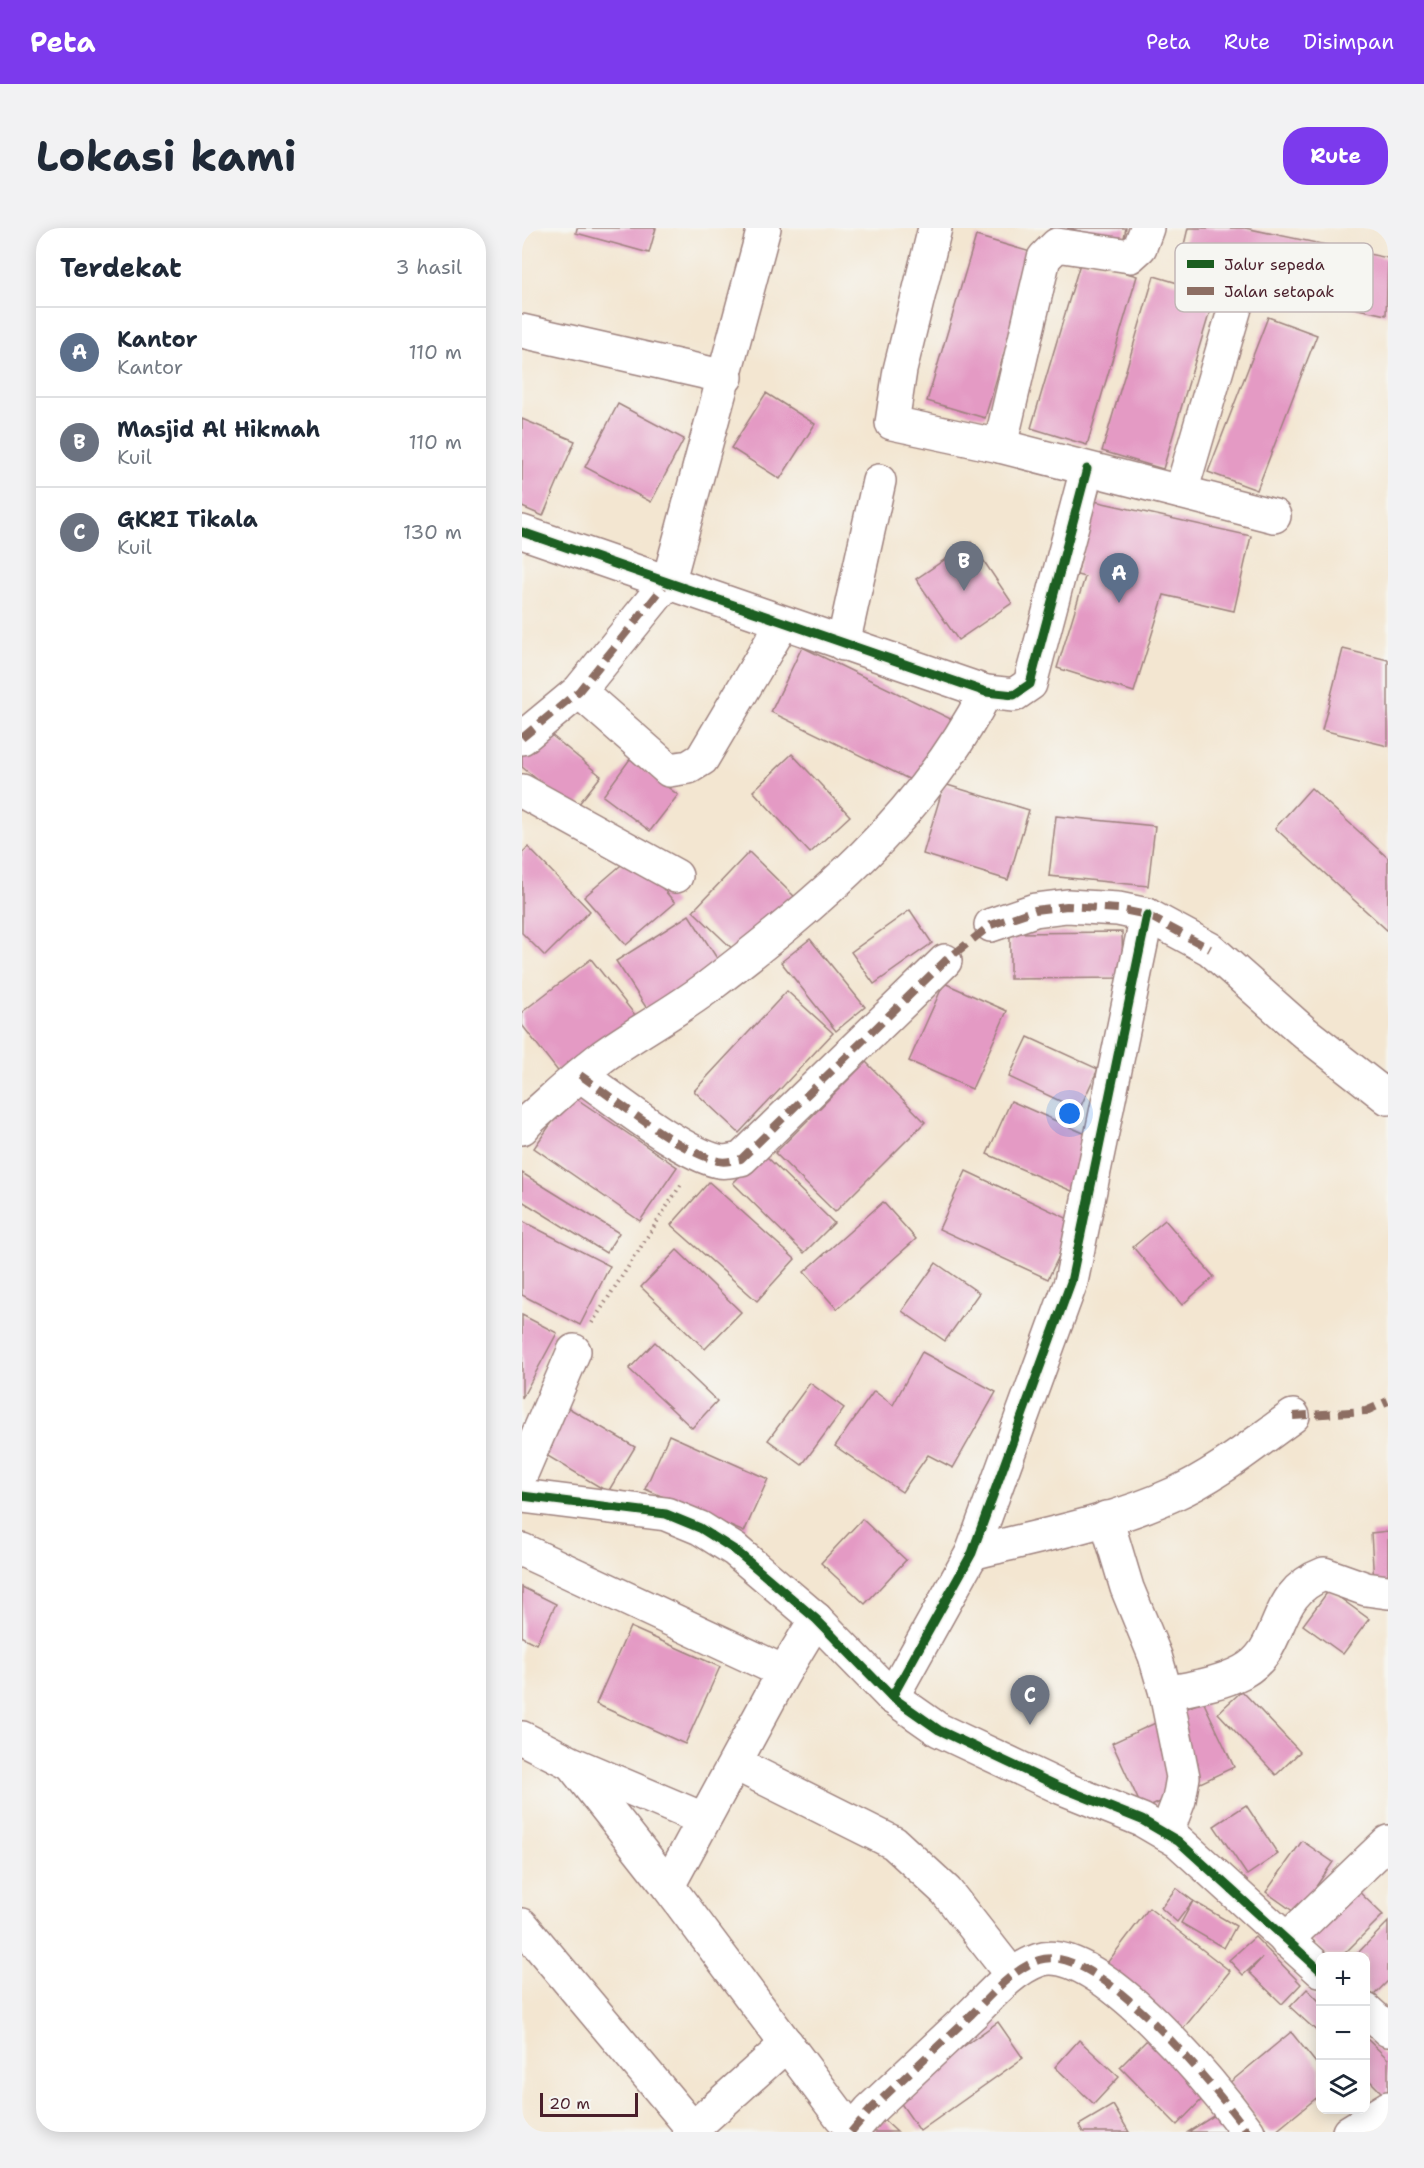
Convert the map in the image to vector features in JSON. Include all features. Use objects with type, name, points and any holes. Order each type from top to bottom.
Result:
[{"type":"street","points":[[522,738],[579,691],[669,580],[726,376],[764,228]]},
{"type":"street","points":[[935,228],[900,370],[892,423],[1000,446],[1274,516]]},
{"type":"street","points":[[1000,446],[1044,258],[1057,245],[1130,256],[1140,247],[1147,228]]},
{"type":"street","points":[[1181,492],[1234,312]]},
{"type":"street","points":[[522,331],[726,376]]},
{"type":"street","points":[[522,532],[669,580],[782,624],[986,692],[1014,695],[1030,684],[1087,469]]},
{"type":"street","points":[[843,644],[879,481]]},
{"type":"street","points":[[579,691],[669,770],[689,767],[702,759],[782,624]]},
{"type":"street","points":[[522,1128],[580,1075],[707,987],[852,869],[927,787],[952,753],[986,692]]},
{"type":"street","points":[[522,791],[676,876]]},
{"type":"street","points":[[991,925],[1035,910],[1068,906],[1118,909],[1147,915],[1210,949],[1305,1033],[1388,1098]]},
{"type":"street","points":[[892,1697],[972,1553],[1071,1282],[1147,915]]},
{"type":"street","points":[[580,1075],[653,1126],[701,1155],[719,1162],[741,1159],[945,961]]},
{"type":"street","points":[[522,1472],[574,1351]]},
{"type":"street","points":[[972,1553],[1106,1518],[1175,1494],[1231,1461],[1293,1416]]},
{"type":"street","points":[[522,1496],[666,1514],[700,1528],[735,1550],[816,1619],[892,1697],[939,1730],[1060,1787],[1142,1820],[1166,1834],[1208,1866],[1316,1966]]},
{"type":"street","points":[[1106,1518],[1127,1588],[1155,1656],[1166,1693],[1183,1777],[1179,1800],[1166,1834]]},
{"type":"street","points":[[522,1550],[784,1672]]},
{"type":"street","points":[[1166,1693],[1212,1683],[1243,1672],[1271,1644],[1285,1607],[1305,1581],[1324,1574],[1366,1589],[1388,1593]]},
{"type":"street","points":[[668,1886],[784,1672],[816,1619]]},
{"type":"street","points":[[522,1738],[571,1762],[703,1819]]},
{"type":"street","points":[[571,1762],[788,2044],[846,2125],[870,2110],[1010,1978],[1038,1960],[1056,1956],[1089,1970],[1118,1990],[1174,2043],[1209,2082],[1248,2132]]},
{"type":"street","points":[[736,1764],[894,1843],[946,1891],[1004,1965]]},
{"type":"street","points":[[1286,1940],[1388,1842]]},
{"type":"street","points":[[522,1925],[691,2130],[788,2044]]},
{"type":"street","points":[[1370,2014],[1388,2030]]},
{"type":"street","points":[[1349,2132],[1388,2108]]},
{"type":"path","points":[[574,1351],[701,1155]]},
{"type":"building","points":[[577,228],[656,228],[649,253],[576,233]]},
{"type":"building","points":[[1067,228],[1126,228],[1123,242]]},
{"type":"building","points":[[1188,228],[1245,228],[1316,243],[1184,243]]},
{"type":"building","points":[[976,236],[1034,253],[985,418],[927,401]]},
{"type":"building","points":[[1373,255],[1388,258],[1386,315],[1372,312]]},
{"type":"building","points":[[1081,260],[1137,276],[1087,445],[1031,428]]},
{"type":"building","points":[[1154,276],[1175,282],[1175,312],[1210,312],[1163,469],[1102,451]]},
{"type":"building","points":[[1268,317],[1317,335],[1257,490],[1208,472]]},
{"type":"building","points":[[766,393],[815,424],[780,479],[731,448]]},
{"type":"building","points":[[618,404],[684,439],[651,502],[585,467]]},
{"type":"building","points":[[522,419],[575,441],[543,516],[522,507]]},
{"type":"building","points":[[1094,501],[1251,536],[1234,611],[1164,595],[1134,692],[1057,668],[1085,577],[1077,575]]},
{"type":"building","points":[[971,542],[1012,603],[958,640],[916,579]]},
{"type":"building","points":[[802,647],[955,721],[923,786],[771,712]]},
{"type":"building","points":[[1343,649],[1388,660],[1388,746],[1322,730]]},
{"type":"building","points":[[544,729],[601,776],[574,810],[522,767],[522,755]]},
{"type":"building","points":[[792,754],[850,816],[810,853],[753,791]]},
{"type":"building","points":[[630,759],[678,795],[650,831],[603,796]]},
{"type":"building","points":[[944,784],[1029,810],[1008,880],[923,854]]},
{"type":"building","points":[[1311,788],[1388,858],[1388,931],[1275,828]]},
{"type":"building","points":[[1056,816],[1155,826],[1148,886],[1049,876]]},
{"type":"building","points":[[528,847],[590,911],[545,956],[522,933],[522,853]]},
{"type":"building","points":[[749,852],[799,901],[743,959],[693,911]]},
{"type":"building","points":[[634,854],[675,903],[626,945],[584,897]]},
{"type":"building","points":[[910,910],[932,943],[874,984],[851,952]]},
{"type":"building","points":[[689,915],[724,969],[651,1015],[616,961]]},
{"type":"building","points":[[1122,932],[1123,978],[1010,979],[1010,933]]},
{"type":"building","points":[[810,939],[865,1007],[836,1031],[781,962]]},
{"type":"building","points":[[591,959],[639,1020],[564,1079],[522,1025],[522,1012]]},
{"type":"building","points":[[944,983],[1007,1011],[972,1089],[909,1061]]},
{"type":"building","points":[[787,991],[833,1033],[739,1133],[694,1091]]},
{"type":"building","points":[[1028,1037],[1098,1069],[1079,1110],[1009,1077]]},
{"type":"building","points":[[866,1062],[925,1122],[835,1212],[775,1153]]},
{"type":"building","points":[[571,1095],[677,1167],[640,1221],[534,1148]]},
{"type":"building","points":[[1011,1101],[1097,1139],[1074,1192],[987,1154]]},
{"type":"building","points":[[763,1153],[834,1223],[804,1253],[733,1183]]},
{"type":"building","points":[[966,1171],[1075,1222],[1048,1279],[939,1229]]},
{"type":"building","points":[[522,1173],[619,1233],[606,1253],[522,1201]]},
{"type":"building","points":[[709,1182],[795,1259],[757,1301],[671,1225]]},
{"type":"building","points":[[883,1202],[916,1239],[837,1309],[804,1272]]},
{"type":"building","points":[[1165,1220],[1214,1277],[1182,1305],[1133,1247]]},
{"type":"building","points":[[522,1221],[610,1266],[580,1325],[522,1295]]},
{"type":"building","points":[[677,1250],[741,1312],[705,1349],[641,1287]]},
{"type":"building","points":[[936,1263],[979,1293],[945,1341],[902,1311]]},
{"type":"building","points":[[522,1315],[557,1333],[522,1398]]},
{"type":"building","points":[[655,1342],[717,1401],[692,1428],[629,1369]]},
{"type":"building","points":[[922,1352],[996,1392],[953,1468],[928,1455],[902,1492],[835,1446],[874,1391],[893,1405]]},
{"type":"building","points":[[810,1383],[844,1408],[802,1465],[768,1440]]},
{"type":"building","points":[[567,1407],[635,1447],[608,1492],[541,1452]]},
{"type":"building","points":[[669,1435],[768,1479],[744,1532],[645,1489]]},
{"type":"building","points":[[862,1519],[906,1560],[865,1604],[821,1563]]},
{"type":"building","points":[[1388,1531],[1388,1582],[1374,1583],[1371,1533]]},
{"type":"building","points":[[522,1587],[556,1604],[536,1644],[522,1637]]},
{"type":"building","points":[[1329,1590],[1369,1619],[1343,1654],[1303,1625]]},
{"type":"building","points":[[630,1627],[720,1667],[685,1744],[596,1704]]},
{"type":"building","points":[[1242,1691],[1300,1752],[1276,1775],[1218,1713]]},
{"type":"building","points":[[1203,1701],[1234,1767],[1143,1810],[1112,1743]]},
{"type":"building","points":[[1246,1805],[1278,1854],[1247,1875],[1214,1826]]},
{"type":"building","points":[[1302,1841],[1333,1862],[1297,1914],[1266,1892]]},
{"type":"building","points":[[1350,1883],[1383,1915],[1346,1952],[1324,1952],[1302,1931]]},
{"type":"building","points":[[1176,1888],[1193,1901],[1177,1922],[1161,1908]]},
{"type":"building","points":[[1193,1901],[1236,1926],[1224,1948],[1181,1923]]},
{"type":"building","points":[[1149,1908],[1230,1971],[1183,2029],[1104,1967]]},
{"type":"building","points":[[1388,1922],[1388,1981],[1373,1996],[1370,1993],[1370,1952],[1359,1952]]},
{"type":"building","points":[[1255,1937],[1301,1984],[1282,2004],[1249,1972],[1262,1958],[1243,1975],[1229,1960]]},
{"type":"building","points":[[1307,1989],[1316,1998],[1316,2030],[1290,2007]]},
{"type":"building","points":[[998,2022],[1023,2058],[920,2131],[895,2095]]},
{"type":"building","points":[[1291,2032],[1316,2063],[1316,2098],[1275,2132],[1269,2132],[1228,2084]]},
{"type":"building","points":[[1153,2034],[1210,2091],[1177,2125],[1120,2067]]},
{"type":"building","points":[[1079,2040],[1119,2077],[1094,2104],[1055,2067]]},
{"type":"building","points":[[1370,2042],[1388,2059],[1388,2093],[1385,2096],[1370,2081]]},
{"type":"building","points":[[1113,2105],[1129,2132],[1083,2132],[1079,2125]]},
{"type":"building","points":[[1215,2115],[1226,2132],[1188,2132]]},
{"type":"building","points":[[884,2120],[897,2132],[873,2132]]},
{"type":"marked path","points":[[522,738],[579,691],[669,580]]},
{"type":"marked path","points":[[580,1075],[666,1136],[702,1156],[727,1162],[741,1159],[945,961],[991,925],[1035,910],[1067,906],[1118,909],[1147,915],[1210,949]]},
{"type":"marked path","points":[[1293,1416],[1366,1411],[1388,1401]]},
{"type":"marked path","points":[[851,2132],[870,2110],[1011,1976],[1039,1960],[1063,1960],[1092,1972],[1122,1994],[1183,2053],[1248,2132]]},
{"type":"cycle path","points":[[522,532],[986,692],[1014,695],[1030,684],[1087,469]]},
{"type":"cycle path","points":[[892,1697],[972,1553],[1071,1282],[1147,915]]},
{"type":"cycle path","points":[[522,1496],[666,1514],[700,1528],[735,1550],[816,1619],[892,1697],[939,1730],[1060,1787],[1142,1820],[1178,1841],[1316,1966]]},
{"type":"place","name":"Masjid Al Hikmah","points":[[964,591]]},
{"type":"place","name":"Kantor","points":[[1119,603]]},
{"type":"place","name":"GKRI Tikala","points":[[1030,1725]]}]
